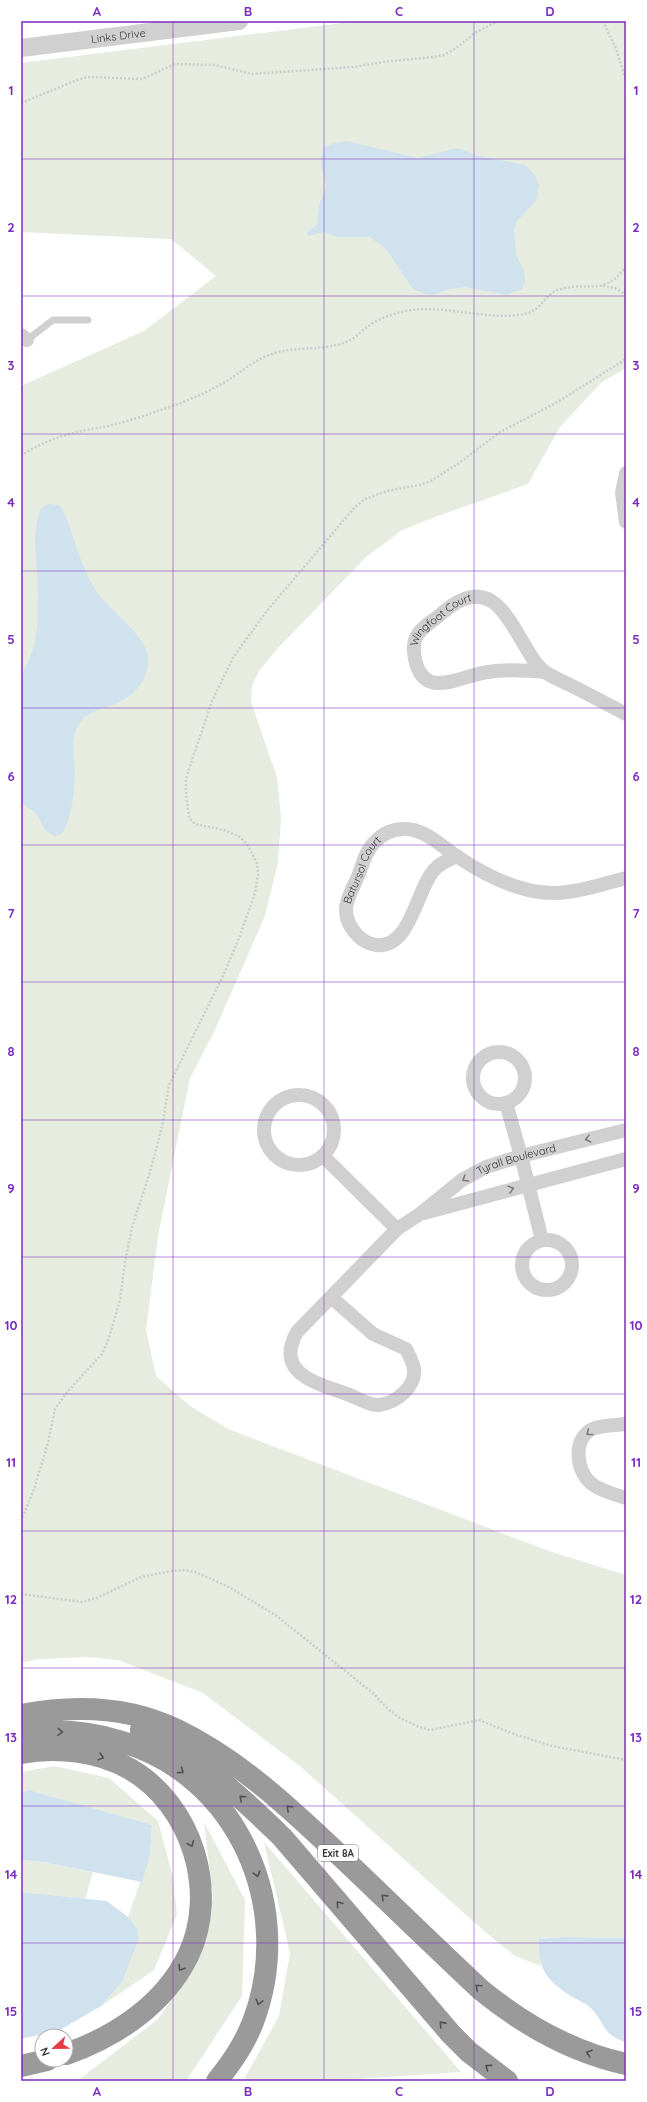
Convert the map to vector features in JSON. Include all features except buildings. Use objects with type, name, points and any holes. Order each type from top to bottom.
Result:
[{"type":"highway","name":"Exit 8A","points":[[21,1716],[51,1709],[84,1708],[116,1711],[144,1718],[177,1730],[208,1748],[273,1794],[481,1990],[511,2014],[542,2033],[579,2050],[626,2064]]},
{"type":"highway","points":[[21,1716],[51,1714],[82,1715],[111,1722],[140,1730],[167,1742],[196,1761],[226,1784],[282,1837],[430,2011],[469,2052],[507,2081]]},
{"type":"highway","points":[[21,1736],[53,1731],[83,1733],[135,1745],[160,1757],[182,1771],[204,1789],[224,1813],[242,1841],[255,1868],[262,1895],[267,1924],[267,1956],[257,2009],[243,2044],[233,2062],[217,2081]]},
{"type":"highway","points":[[21,1753],[54,1750],[77,1752],[104,1758],[130,1769],[151,1784],[169,1803],[184,1826],[194,1848],[200,1877],[201,1905],[197,1932],[188,1956],[174,1980],[157,2000],[123,2026],[87,2047],[74,2051]]},
{"type":"highway","points":[[21,2066],[34,2063]]},
{"type":"street","name":"Links Drive","points":[[21,48],[239,21]]},
{"type":"street","points":[[626,473],[622,492],[626,522]]},
{"type":"street","name":"Wingfoot Court","points":[[545,672],[510,669],[485,672],[452,682],[439,684],[429,681],[420,673],[413,649],[419,631],[461,600],[473,597],[486,597],[498,606],[534,659],[545,672],[626,714]]},
{"type":"street","name":"Batursol Court","points":[[457,856],[436,868],[426,881],[404,932],[396,939],[377,945],[366,942],[352,928],[348,919],[346,908],[368,850],[381,836],[392,830],[406,829],[419,831],[493,877],[512,886],[533,892],[566,892],[626,878]]},
{"type":"street","points":[[299,1095],[312,1097],[324,1105],[332,1116],[334,1130],[332,1143],[323,1156],[313,1162],[300,1165],[286,1162],[275,1155],[267,1143],[264,1130],[267,1116],[274,1105],[286,1097],[299,1095]]},
{"type":"street","points":[[506,1103],[542,1240]]},
{"type":"street","name":"Tyrall Boulevard","points":[[331,1297],[373,1334],[406,1349],[414,1369],[413,1380],[400,1396],[391,1402],[377,1405],[306,1379],[296,1368],[290,1356],[291,1344],[297,1332],[397,1229],[420,1214],[462,1180],[486,1167],[521,1156],[626,1130]]},
{"type":"street","points":[[323,1156],[397,1229]]},
{"type":"street","name":"Tyrall Boulevard","points":[[420,1214],[626,1159]]},
{"type":"street","points":[[626,1424],[594,1428],[585,1434],[578,1454],[579,1466],[586,1479],[593,1485],[626,1498]]},
{"type":"lane","points":[[24,338],[53,320],[88,320]]},
{"type":"path","points":[[21,103],[82,79],[100,77],[142,79],[175,64],[215,65],[252,74],[353,67],[390,61],[434,57],[444,55],[456,48],[475,33],[498,21]]},
{"type":"path","points":[[603,21],[616,49],[626,80]]},
{"type":"path","points":[[602,286],[612,282],[626,267]]},
{"type":"path","points":[[21,456],[49,440],[150,413],[186,400],[229,380],[256,360],[280,351],[315,348],[348,341],[371,324],[398,313],[427,310],[508,315],[525,314],[538,308],[550,294],[556,290],[571,287],[602,286],[614,288],[626,295]]},
{"type":"path","points":[[21,1521],[33,1492],[48,1443],[55,1409],[102,1354],[108,1341],[120,1300],[130,1238],[162,1127],[170,1085],[223,976],[240,936],[255,893],[257,863],[247,844],[240,837],[224,830],[195,824],[189,818],[186,806],[186,778],[222,677],[248,634],[354,508],[374,495],[419,485],[445,473],[500,432],[556,403],[626,359]]},
{"type":"path","points":[[21,1594],[82,1602],[96,1598],[141,1576],[171,1571],[185,1570],[195,1572],[227,1586],[274,1614],[374,1694],[388,1709],[412,1725],[430,1730],[479,1720],[514,1734],[552,1746],[626,1760]]},
{"type":"shaded area","points":[[359,21],[626,21],[626,368],[602,382],[560,427],[528,484],[424,521],[401,531],[366,557],[277,649],[259,671],[252,686],[251,702],[277,777],[281,817],[278,862],[265,916],[214,1032],[190,1078],[158,1236],[146,1330],[156,1376],[190,1406],[228,1429],[549,1551],[626,1575],[626,1938],[564,1937],[539,1939],[541,1966],[515,1956],[484,1931],[301,1767],[203,1693],[118,1660],[87,1657],[39,1659],[21,1663],[21,386],[144,331],[216,276],[171,239],[21,232],[21,63]]},
{"type":"shaded area","points":[[54,1766],[109,1778],[158,1821],[173,1877],[177,1915],[154,1970],[101,2006],[122,1982],[136,1928],[128,1917],[150,1854],[152,1825],[21,1794],[21,1772]]},
{"type":"shaded area","points":[[204,1822],[245,1900],[242,1996],[186,2081],[77,2081],[157,2020],[194,1969],[213,1897]]},
{"type":"shaded area","points":[[264,1842],[461,2072],[328,2081],[243,2081],[279,2016],[290,1953]]},
{"type":"shaded area","points":[[21,1860],[44,1862],[93,1872],[85,1899],[21,1892]]},
{"type":"water","points":[[347,141],[418,158],[458,148],[479,156],[525,165],[535,175],[539,185],[536,201],[517,221],[514,229],[516,255],[524,271],[525,282],[522,289],[507,295],[464,287],[449,289],[433,295],[424,294],[413,289],[386,249],[370,237],[336,237],[324,232],[308,236],[307,232],[317,225],[319,205],[326,187],[321,165],[323,148],[331,144]]},
{"type":"water","points":[[48,504],[59,505],[63,510],[83,565],[93,586],[106,603],[135,633],[146,649],[148,657],[145,677],[137,689],[127,698],[88,715],[79,724],[75,732],[73,742],[75,780],[70,814],[68,822],[62,833],[54,836],[46,831],[36,813],[21,803],[21,677],[33,650],[37,628],[38,592],[35,540],[37,520],[41,509]]},
{"type":"water","points":[[28,1790],[152,1825],[150,1854],[142,1882],[44,1862],[21,1860],[21,1794]]},
{"type":"water","points":[[21,1892],[107,1901],[128,1917],[137,1928],[138,1941],[122,1982],[101,2006],[63,2028],[34,2028],[34,2036],[21,2039]]},
{"type":"water","points":[[564,1937],[626,1938],[626,2042],[618,2039],[608,2032],[592,2009],[557,1986],[546,1974],[540,1959],[539,1939]]}]
